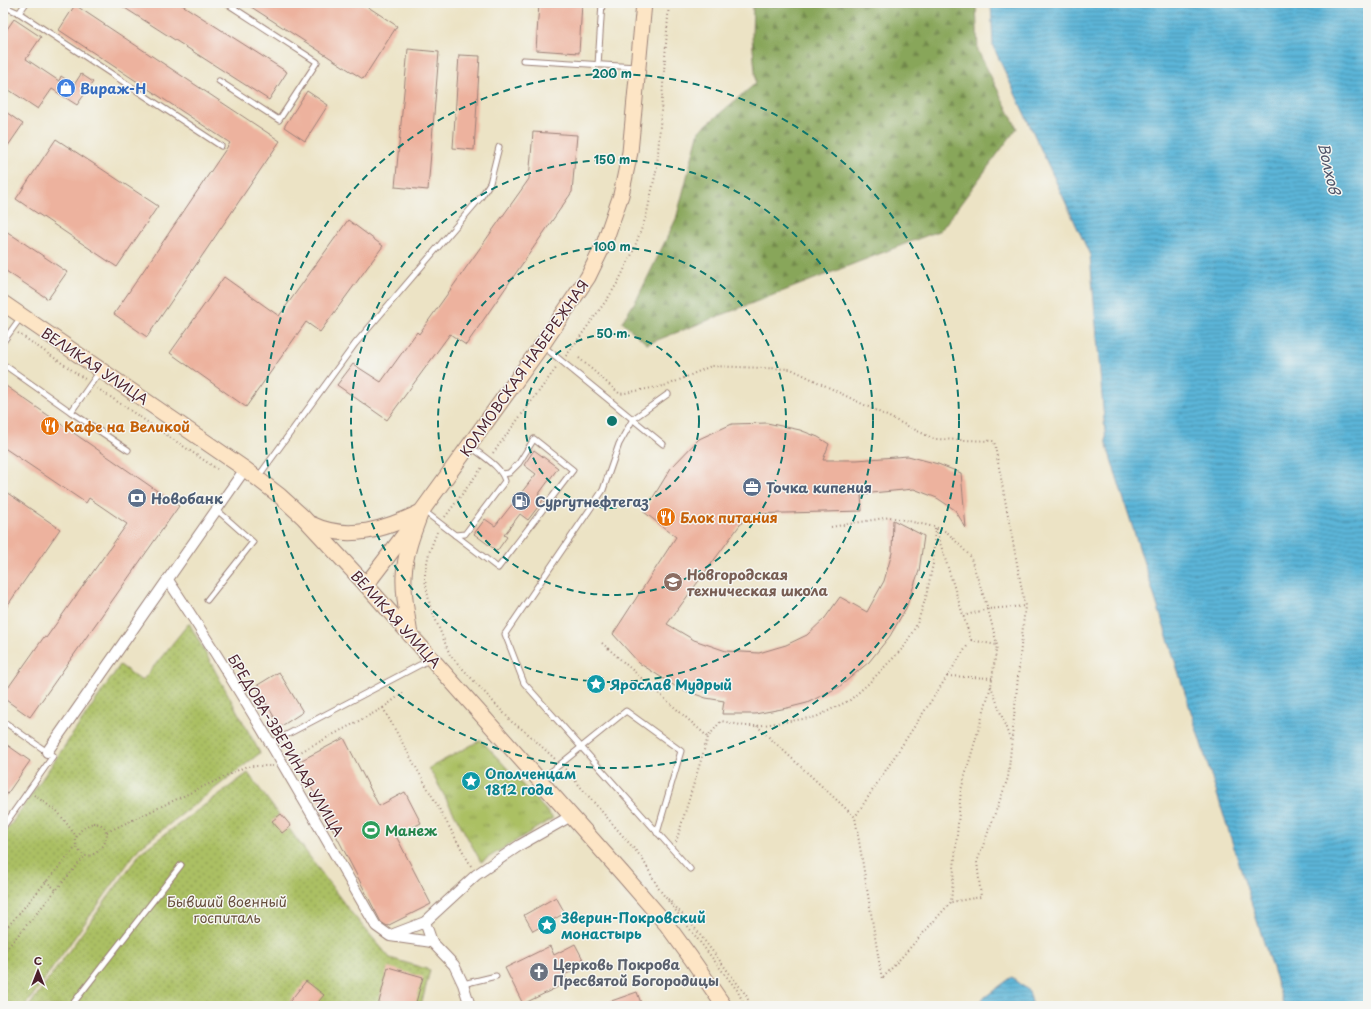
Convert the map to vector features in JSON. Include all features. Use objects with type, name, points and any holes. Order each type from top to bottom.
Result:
[{"type":"main road","name":"КОЛМОВСКАЯ НАБЕРЕЖНАЯ","points":[[422,511],[542,345],[588,276],[604,244],[616,210],[630,152],[644,3]]},
{"type":"main road","name":"ВЕЛИКАЯ УЛИЦА","points":[[3,303],[251,474],[280,496],[303,517],[366,585],[540,780],[667,925],[724,1006]]},
{"type":"main road","points":[[303,517],[320,528],[345,533],[382,528],[398,523],[422,511]]},
{"type":"main road","points":[[366,585],[422,511]]},
{"type":"main road","points":[[410,635],[406,609],[404,577],[412,534],[422,511]]},
{"type":"street","points":[[47,752],[217,510],[251,474]]},
{"type":"street","name":"БРЕДОВА-ЗВЕРИНАЯ УЛИЦА","points":[[168,580],[269,740],[376,926],[390,936]]},
{"type":"street","points":[[390,936],[425,922],[476,875],[520,845],[571,816]]},
{"type":"street","points":[[425,922],[432,942],[454,965],[463,984],[470,1006]]},
{"type":"street","points":[[390,936],[432,942]]},
{"type":"lane","points":[[19,13],[26,3]]},
{"type":"lane","points":[[219,81],[279,120],[317,62],[226,3]]},
{"type":"lane","points":[[598,65],[602,3]]},
{"type":"lane","points":[[3,7],[19,13],[221,146]]},
{"type":"lane","points":[[523,60],[638,67]]},
{"type":"lane","points":[[251,474],[355,344],[481,197],[490,183],[499,147]]},
{"type":"lane","points":[[3,342],[22,316]]},
{"type":"lane","points":[[542,345],[663,444]]},
{"type":"lane","points":[[3,364],[128,450]]},
{"type":"lane","points":[[71,412],[100,370]]},
{"type":"lane","points":[[668,394],[633,419],[619,444],[603,490],[505,634],[524,683],[582,746],[690,869]]},
{"type":"lane","points":[[422,511],[498,568],[573,470],[534,439],[519,463],[509,473],[503,474]]},
{"type":"lane","points":[[455,535],[465,534],[505,481],[503,474],[496,467],[469,445]]},
{"type":"lane","points":[[206,600],[253,542],[217,510]]},
{"type":"lane","points":[[269,740],[432,659]]},
{"type":"lane","points":[[540,780],[626,711],[681,751],[657,833]]},
{"type":"lane","points":[[3,721],[53,756],[3,827]]},
{"type":"lane","points":[[71,1006],[181,865]]},
{"type":"lane","points":[[463,984],[496,976]]},
{"type":"path","points":[[12,329],[217,469]]},
{"type":"path","points":[[579,358],[620,394],[668,385],[711,366],[791,369],[934,439],[994,441],[1025,606],[1008,778],[977,862],[981,897],[950,902]]},
{"type":"path","points":[[757,726],[855,817],[882,979],[950,902],[961,790],[991,686],[997,645],[988,609],[970,556],[947,532],[935,527],[890,517],[831,526]]},
{"type":"path","points":[[935,527],[971,640]]},
{"type":"path","points":[[674,851],[708,737],[721,721],[745,726],[757,726],[816,716],[850,700],[904,647],[917,624],[926,597],[933,564],[935,527]]},
{"type":"path","points":[[963,616],[988,609],[1025,606]]},
{"type":"path","points":[[971,640],[997,645]]},
{"type":"path","points":[[855,817],[971,640]]},
{"type":"path","points":[[602,643],[708,737]]},
{"type":"path","points":[[450,655],[512,722],[526,732],[560,764],[642,858],[659,889],[737,990],[745,1006]]},
{"type":"path","points":[[947,676],[992,678]]},
{"type":"path","points":[[991,686],[1011,743]]},
{"type":"path","points":[[107,832],[247,766],[272,766],[281,762],[383,708],[404,692]]},
{"type":"path","points":[[383,708],[476,875]]},
{"type":"path","points":[[28,791],[58,812],[76,836]]},
{"type":"path","points":[[3,932],[76,847],[76,836],[80,830],[86,825],[92,823],[98,823],[103,827],[107,832],[107,837],[99,851],[95,854],[85,856],[3,953]]},
{"type":"path","points":[[76,847],[85,856]]},
{"type":"path","points":[[46,881],[56,890]]},
{"type":"path","points":[[659,889],[694,927],[746,996],[751,1006]]},
{"type":"green space","points":[[753,3],[976,3],[978,51],[1017,128],[941,230],[647,344],[622,322],[638,297],[676,219],[699,131],[756,83],[752,37]]},
{"type":"green space","points":[[189,623],[260,753],[139,848],[25,1006],[3,1006],[3,836],[120,665],[142,681]]},
{"type":"green space","points":[[481,740],[553,818],[481,862],[429,768]]},
{"type":"green space","name":"Бывший военный госпиталь","points":[[248,773],[349,910],[390,958],[430,970],[421,1006],[29,1006],[141,852]]},
{"type":"water","name":"Волхов","points":[[991,3],[1368,3],[1368,1006],[1284,1006],[1106,443],[1090,255],[993,46]]},
{"type":"water","points":[[1012,977],[1029,991],[1033,1006],[973,1006]]},
{"type":"building","points":[[117,3],[179,3],[287,72],[269,100]]},
{"type":"building","points":[[245,3],[362,3],[397,26],[363,79]]},
{"type":"building","points":[[539,3],[582,3],[579,53],[536,50]]},
{"type":"building","points":[[75,5],[280,141],[147,337],[114,314],[230,143],[59,30]]},
{"type":"building","points":[[14,19],[41,37],[26,59],[59,81],[61,76],[74,85],[81,74],[93,82],[77,105],[52,89],[38,109],[3,86],[3,35]]},
{"type":"building","points":[[408,49],[439,52],[428,190],[395,187]]},
{"type":"building","points":[[459,55],[480,56],[474,150],[453,148]]},
{"type":"building","points":[[307,91],[328,105],[305,141],[284,127]]},
{"type":"building","points":[[3,110],[23,124],[3,153]]},
{"type":"building","points":[[533,132],[577,135],[572,192],[466,345],[450,334],[387,420],[337,385],[353,364],[381,382],[417,332],[419,334],[529,179]]},
{"type":"building","points":[[56,139],[158,206],[117,267],[16,199]]},
{"type":"building","points":[[348,220],[383,246],[320,332],[306,322],[246,407],[170,353],[224,277],[279,316]]},
{"type":"building","points":[[3,229],[67,272],[48,299],[3,269]]},
{"type":"building","points":[[3,384],[179,506],[30,717],[3,698],[3,695],[44,637],[46,638],[127,524],[89,498],[86,503],[3,447]]},
{"type":"building","points":[[767,423],[800,430],[818,437],[829,444],[823,460],[857,460],[908,456],[938,464],[961,473],[966,528],[955,510],[937,498],[914,489],[861,494],[862,511],[748,514],[667,624],[694,640],[726,651],[759,653],[786,645],[807,635],[825,618],[840,597],[867,612],[884,581],[892,553],[893,520],[924,536],[919,571],[906,608],[890,636],[869,662],[839,687],[807,703],[755,714],[722,714],[724,701],[706,698],[678,688],[639,663],[613,634],[676,537],[644,512],[671,468],[699,439],[732,424]]},
{"type":"building","points":[[534,450],[558,468],[538,495],[544,499],[528,520],[520,514],[504,535],[507,537],[497,551],[474,534],[485,519],[495,526],[536,474],[524,465]]},
{"type":"building","points":[[3,490],[60,529],[3,612]]},
{"type":"building","points":[[279,672],[303,712],[280,727],[256,686]]},
{"type":"building","name":"Манеж","points":[[344,738],[379,806],[405,792],[421,823],[396,836],[431,904],[387,926],[381,922],[298,762]]},
{"type":"building","points":[[3,742],[30,761],[3,800]]},
{"type":"building","points":[[281,814],[291,826],[282,833],[272,821]]},
{"type":"building","points":[[556,897],[565,913],[533,931],[524,915]]},
{"type":"building","name":"Церковь Покрова Пресвятой Богородицы","points":[[575,944],[586,965],[564,975],[568,982],[523,1004],[505,968],[550,946],[554,955]]},
{"type":"building","points":[[388,967],[423,977],[415,1006],[378,1006]]},
{"type":"building","points":[[306,981],[324,995],[315,1006],[286,1006]]},
{"type":"building","points":[[637,992],[642,1006],[600,1005]]},
{"type":"place","name":"Вираж-Н","points":[[66,88]]},
{"type":"place","name":"Кафе на Великой","points":[[50,426]]},
{"type":"place","name":"Точка кипения","points":[[752,487]]},
{"type":"place","name":"Новобанк","points":[[137,498]]},
{"type":"place","name":"Сургутнефтегаз","points":[[521,501]]},
{"type":"place","name":"Блок питания","points":[[666,517]]},
{"type":"place","name":"Новгородская техническая школа","points":[[673,582]]},
{"type":"place","name":"Ярослав Мудрый","points":[[596,684]]},
{"type":"place","name":"Ополченцам 1812 года","points":[[471,781]]},
{"type":"place","name":"Манеж","points":[[371,830]]},
{"type":"place","name":"Зверин-Покровский монастырь","points":[[547,925]]},
{"type":"place","name":"Церковь Покрова Пресвятой Богородицы","points":[[539,972]]}]
